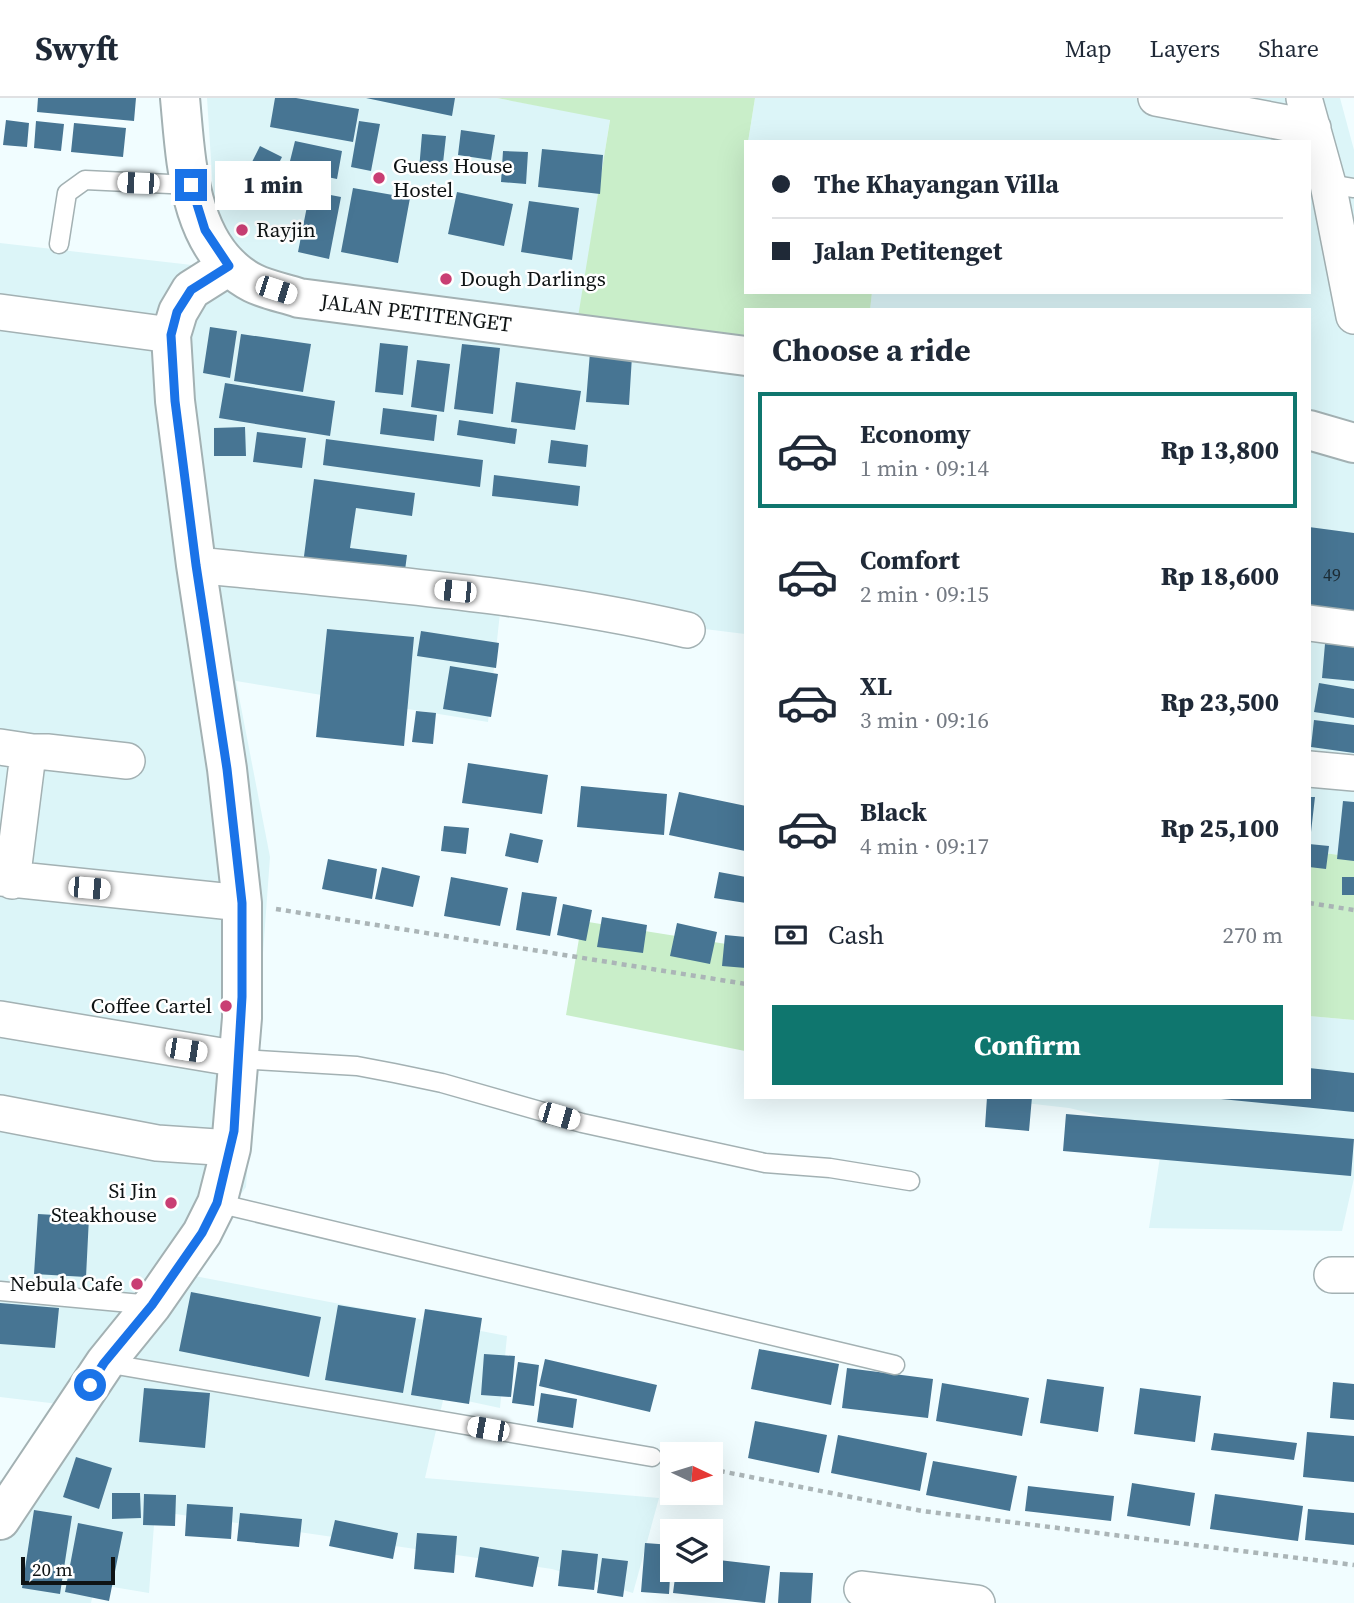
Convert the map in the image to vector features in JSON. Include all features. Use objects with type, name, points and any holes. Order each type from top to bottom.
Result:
[{"type":"street","name":"JALAN PETITENGET","points":[[180,98],[191,185],[205,230],[229,266],[253,283],[299,298],[744,356]]},
{"type":"street","points":[[1156,98],[1308,113],[1341,186],[1354,316]]},
{"type":"street","points":[[0,1520],[104,1363],[152,1305],[202,1233],[217,1203],[232,1148],[243,975],[242,903],[227,769],[196,565],[175,401],[171,335],[177,312],[191,290],[229,266]]},
{"type":"street","points":[[0,312],[171,335]]},
{"type":"street","points":[[1311,431],[1354,443]]},
{"type":"street","points":[[196,565],[481,594],[622,615],[687,630]]},
{"type":"street","points":[[1311,623],[1354,629]]},
{"type":"street","points":[[17,750],[27,762],[6,880],[242,903]]},
{"type":"street","points":[[17,750],[127,761]]},
{"type":"street","points":[[1311,769],[1354,773]]},
{"type":"street","points":[[0,1019],[239,1059]]},
{"type":"street","points":[[0,1113],[157,1143],[232,1148]]},
{"type":"street","points":[[862,1589],[977,1603]]},
{"type":"lane","points":[[59,244],[67,193],[85,180],[191,185]]},
{"type":"lane","points":[[239,1059],[357,1066],[442,1083],[582,1123],[753,1161],[830,1168],[910,1181]]},
{"type":"lane","points":[[217,1203],[895,1365]]},
{"type":"lane","points":[[0,1291],[152,1305]]},
{"type":"lane","points":[[104,1363],[652,1457]]},
{"type":"path","points":[[242,903],[744,984]]},
{"type":"path","points":[[1311,903],[1354,910]]},
{"type":"path","points":[[723,1472],[922,1511],[1354,1565]]},
{"type":"shaded area","points":[[207,98],[497,98],[610,119],[579,317],[744,340],[744,634],[501,604],[488,722],[236,681],[270,857],[246,1187],[184,1274],[507,1336],[500,1408],[444,1396],[425,1478],[659,1498],[633,1593],[552,1569],[155,1511],[149,1593],[95,1584],[91,1603],[0,1603],[0,1480],[11,1482],[67,1405],[0,1397],[0,243],[218,268]]},
{"type":"shaded area","points":[[755,98],[1340,98],[1354,150],[1354,857],[1311,851],[1311,308],[870,308],[872,294],[1311,294],[1311,140],[748,140]]},
{"type":"shaded area","points":[[1311,1016],[1354,1020],[1354,1178],[1342,1231],[1149,1228],[1164,1131],[1069,1108],[991,1099],[1311,1099]]},
{"type":"green space","points":[[497,98],[755,98],[748,140],[744,140],[744,294],[872,294],[870,308],[744,308],[744,340],[578,317],[610,120]]},
{"type":"green space","points":[[1311,851],[1354,857],[1354,1020],[1311,1016]]},
{"type":"green space","points":[[582,921],[744,947],[744,1051],[566,1015]]},
{"type":"building","points":[[38,98],[136,98],[134,121],[37,112]]},
{"type":"building","points":[[275,98],[296,98],[359,109],[353,142],[270,127]]},
{"type":"building","points":[[366,98],[455,98],[452,116]]},
{"type":"building","points":[[6,120],[29,123],[27,147],[3,145]]},
{"type":"building","points":[[36,121],[64,124],[61,151],[34,148]]},
{"type":"building","points":[[359,121],[380,124],[371,171],[351,167]]},
{"type":"building","points":[[74,123],[126,128],[123,157],[71,152]]},
{"type":"building","points":[[461,130],[495,135],[491,160],[458,155]]},
{"type":"building","points":[[422,134],[446,136],[442,172],[419,170]]},
{"type":"building","points":[[295,141],[342,151],[337,179],[288,169]]},
{"type":"building","points":[[260,146],[282,157],[270,181],[248,170]]},
{"type":"building","points":[[542,149],[603,155],[600,194],[538,187]]},
{"type":"building","points":[[503,151],[528,152],[526,184],[501,182]]},
{"type":"building","points":[[353,188],[410,198],[398,263],[341,252]]},
{"type":"building","points":[[310,191],[341,197],[329,259],[298,252]]},
{"type":"building","points":[[457,192],[513,204],[504,246],[448,234]]},
{"type":"building","points":[[529,201],[579,208],[572,260],[521,252]]},
{"type":"building","points":[[210,327],[237,331],[230,378],[203,373]]},
{"type":"building","points":[[241,334],[311,344],[303,392],[234,381]]},
{"type":"building","points":[[380,343],[408,346],[403,395],[375,392]]},
{"type":"building","points":[[462,344],[500,348],[493,414],[454,409]]},
{"type":"building","points":[[590,352],[632,356],[629,405],[586,402]]},
{"type":"building","points":[[417,360],[450,364],[444,412],[411,407]]},
{"type":"building","points":[[516,382],[581,391],[575,430],[511,422]]},
{"type":"building","points":[[225,383],[335,401],[330,436],[219,418]]},
{"type":"building","points":[[383,408],[437,415],[434,441],[380,434]]},
{"type":"building","points":[[459,420],[517,429],[515,444],[457,435]]},
{"type":"building","points":[[245,427],[246,456],[214,456],[214,428]]},
{"type":"building","points":[[257,432],[306,438],[302,468],[253,462]]},
{"type":"building","points":[[326,439],[483,460],[480,487],[323,465]]},
{"type":"building","points":[[551,440],[588,445],[586,467],[548,463]]},
{"type":"building","points":[[494,475],[580,486],[578,506],[492,496]]},
{"type":"building","points":[[314,479],[415,493],[412,516],[356,508],[350,548],[407,555],[404,578],[303,564]]},
{"type":"building","points":[[1311,527],[1354,533],[1354,624],[1311,618]]},
{"type":"building","points":[[327,629],[414,637],[404,746],[316,737]]},
{"type":"building","points":[[421,631],[499,643],[496,668],[417,656]]},
{"type":"building","points":[[1325,644],[1354,646],[1354,681],[1322,678]]},
{"type":"building","points":[[450,666],[498,674],[491,717],[443,709]]},
{"type":"building","points":[[1319,683],[1354,689],[1354,718],[1314,712]]},
{"type":"building","points":[[416,711],[436,713],[433,744],[412,742]]},
{"type":"building","points":[[1314,720],[1354,725],[1354,753],[1311,747]]},
{"type":"building","points":[[468,763],[548,775],[542,814],[462,803]]},
{"type":"building","points":[[581,786],[667,794],[664,835],[577,827]]},
{"type":"building","points":[[679,792],[744,806],[744,851],[669,835]]},
{"type":"building","points":[[1311,797],[1315,797],[1311,832]]},
{"type":"building","points":[[1343,801],[1354,802],[1354,861],[1337,859]]},
{"type":"building","points":[[444,826],[469,828],[466,854],[441,851]]},
{"type":"building","points":[[510,833],[543,840],[538,863],[505,856]]},
{"type":"building","points":[[1311,844],[1329,846],[1326,869],[1311,867]]},
{"type":"building","points":[[328,859],[377,869],[372,899],[322,889]]},
{"type":"building","points":[[382,867],[420,876],[413,907],[375,899]]},
{"type":"building","points":[[719,872],[744,877],[744,903],[714,898]]},
{"type":"building","points":[[451,877],[508,888],[500,926],[444,916]]},
{"type":"building","points":[[1342,877],[1354,877],[1354,895],[1342,895]]},
{"type":"building","points":[[522,892],[557,897],[550,936],[516,930]]},
{"type":"building","points":[[563,904],[592,910],[586,941],[557,935]]},
{"type":"building","points":[[602,917],[647,925],[643,953],[597,947]]},
{"type":"building","points":[[677,923],[717,932],[710,964],[670,956]]},
{"type":"building","points":[[725,935],[744,937],[744,968],[722,966]]},
{"type":"building","points":[[1311,1068],[1354,1073],[1354,1112],[1221,1099],[1311,1099]]},
{"type":"building","points":[[987,1099],[1032,1099],[1029,1131],[985,1127]]},
{"type":"building","points":[[1066,1114],[1354,1139],[1351,1176],[1063,1151]]},
{"type":"building","points":[[38,1214],[89,1217],[86,1277],[34,1274]]},
{"type":"building","points":[[191,1292],[321,1317],[309,1377],[179,1351]]},
{"type":"building","points":[[0,1303],[59,1308],[55,1348],[0,1344]]},
{"type":"building","points":[[338,1305],[416,1318],[403,1393],[325,1380]]},
{"type":"building","points":[[425,1309],[482,1318],[469,1404],[411,1395]]},
{"type":"building","points":[[759,1349],[839,1364],[831,1405],[751,1389]]},
{"type":"building","points":[[484,1354],[515,1356],[511,1397],[481,1395]]},
{"type":"building","points":[[545,1359],[657,1385],[650,1412],[539,1386]]},
{"type":"building","points":[[518,1362],[539,1365],[534,1406],[512,1403]]},
{"type":"building","points":[[847,1368],[933,1379],[928,1418],[842,1408]]},
{"type":"building","points":[[1047,1379],[1104,1387],[1098,1432],[1040,1423]]},
{"type":"building","points":[[1333,1382],[1354,1384],[1354,1420],[1330,1418]]},
{"type":"building","points":[[942,1383],[1029,1398],[1022,1436],[936,1421]]},
{"type":"building","points":[[144,1388],[210,1393],[205,1448],[139,1442]]},
{"type":"building","points":[[1140,1388],[1201,1396],[1195,1442],[1134,1434]]},
{"type":"building","points":[[541,1393],[577,1399],[573,1428],[537,1422]]},
{"type":"building","points":[[755,1421],[827,1435],[819,1473],[748,1458]]},
{"type":"building","points":[[1307,1432],[1354,1436],[1354,1482],[1303,1477]]},
{"type":"building","points":[[1214,1433],[1297,1443],[1294,1460],[1211,1450]]},
{"type":"building","points":[[838,1435],[927,1453],[920,1491],[831,1473]]},
{"type":"building","points":[[76,1457],[112,1468],[99,1509],[63,1497]]},
{"type":"building","points":[[933,1461],[1017,1476],[1010,1511],[926,1495]]},
{"type":"building","points":[[1132,1483],[1195,1493],[1190,1526],[1127,1516]]},
{"type":"building","points":[[1028,1486],[1114,1496],[1111,1521],[1025,1511]]},
{"type":"building","points":[[112,1493],[140,1493],[141,1518],[112,1519]]},
{"type":"building","points":[[144,1494],[176,1495],[175,1526],[143,1525]]},
{"type":"building","points":[[1215,1494],[1303,1506],[1298,1541],[1210,1529]]},
{"type":"building","points":[[187,1504],[233,1507],[231,1539],[185,1536]]},
{"type":"building","points":[[1308,1509],[1354,1513],[1354,1545],[1305,1540]]},
{"type":"building","points":[[34,1510],[72,1516],[60,1594],[22,1588]]},
{"type":"building","points":[[240,1513],[302,1519],[299,1547],[237,1541]]},
{"type":"building","points":[[335,1520],[398,1533],[393,1559],[329,1546]]},
{"type":"building","points":[[78,1523],[123,1532],[109,1601],[65,1592]]},
{"type":"building","points":[[417,1533],[457,1536],[454,1573],[414,1569]]},
{"type":"building","points":[[645,1543],[660,1544],[660,1582],[670,1582],[669,1594],[641,1592]]},
{"type":"building","points":[[480,1547],[539,1557],[533,1587],[475,1577]]},
{"type":"building","points":[[562,1550],[598,1554],[594,1590],[558,1586]]},
{"type":"building","points":[[602,1558],[628,1561],[623,1597],[597,1593]]},
{"type":"building","points":[[723,1561],[770,1566],[765,1603],[673,1593],[674,1582],[723,1582]]},
{"type":"building","points":[[780,1572],[813,1573],[811,1603],[778,1603]]},
{"type":"place","name":"Guess House Hostel","points":[[379,178]]},
{"type":"place","name":"Rayjin","points":[[242,230]]},
{"type":"place","name":"Dough Darlings","points":[[446,279]]},
{"type":"place","name":"Coffee Cartel","points":[[226,1006]]},
{"type":"place","name":"Si Jin Steakhouse","points":[[171,1203]]},
{"type":"place","name":"Nebula Cafe","points":[[137,1284]]},
{"type":"route","points":[[90,1385],[104,1363],[152,1305],[202,1233],[217,1203],[234,1131],[243,975],[242,903],[227,769],[196,565],[175,401],[171,335],[177,312],[191,290],[229,266],[205,230],[191,185]]}]
